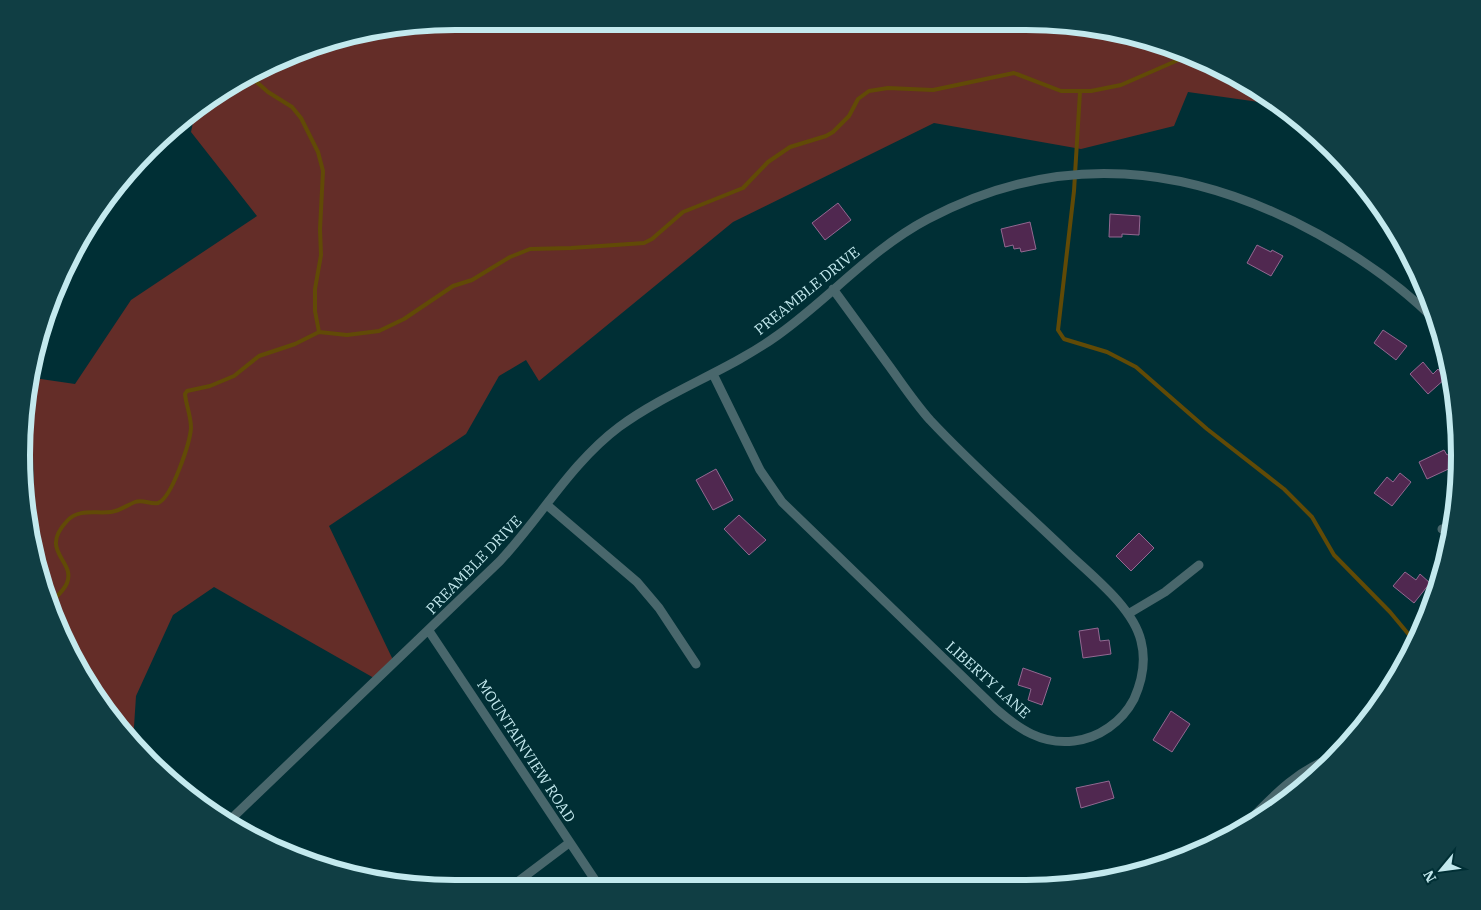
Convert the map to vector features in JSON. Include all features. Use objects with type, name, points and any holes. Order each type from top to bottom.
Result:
[{"type":"street","name":"PREAMBLE DRIVE","points":[[233,817],[429,631],[513,547],[588,455],[619,427],[652,406],[713,374],[777,336],[891,242],[928,219],[968,201],[1009,186],[1052,177],[1094,173],[1136,173],[1197,184],[1276,212],[1363,262],[1426,313]]},
{"type":"street","name":"LIBERTY LANE","points":[[713,374],[760,470],[782,502],[996,709],[1024,731],[1039,738],[1056,741],[1073,741],[1098,734],[1120,719],[1131,705],[1143,674],[1141,640],[1128,614],[1085,568],[957,447],[917,406],[833,289]]},
{"type":"street","points":[[547,505],[637,582],[659,608],[696,664]]},
{"type":"street","points":[[1128,614],[1165,592],[1199,565]]},
{"type":"street","name":"MOUNTAINVIEW ROAD","points":[[429,631],[595,880]]},
{"type":"street","points":[[1268,804],[1304,770],[1318,764]]},
{"type":"street","points":[[520,880],[569,843]]},
{"type":"shaded area","points":[[455,30],[1054,31],[1109,38],[1136,44],[1189,62],[1238,87],[1269,107],[1259,102],[1188,92],[1174,126],[1081,149],[934,123],[733,222],[539,381],[526,360],[499,376],[466,434],[329,526],[393,660],[374,678],[214,587],[173,615],[136,696],[134,733],[87,668],[62,618],[44,565],[35,518],[32,420],[37,378],[75,384],[131,300],[257,216],[191,132],[193,120],[219,102],[242,87],[292,62],[345,44],[372,38],[427,31]]},
{"type":"building","points":[[838,203],[851,220],[825,240],[812,223]]},
{"type":"building","points":[[1110,214],[1140,216],[1139,235],[1122,234],[1122,237],[1109,237]]},
{"type":"building","points":[[1030,222],[1036,249],[1021,252],[1020,248],[1014,249],[1013,245],[1005,247],[1001,229]]},
{"type":"building","points":[[1257,245],[1283,256],[1271,276],[1247,263]]},
{"type":"building","points":[[1383,330],[1407,346],[1396,360],[1374,343]]},
{"type":"building","points":[[1423,362],[1433,374],[1438,369],[1443,375],[1444,380],[1428,394],[1410,374]]},
{"type":"building","points":[[1444,450],[1451,458],[1451,468],[1427,479],[1419,462]]},
{"type":"building","points":[[716,469],[733,500],[713,510],[696,480]]},
{"type":"building","points":[[1400,473],[1411,482],[1392,506],[1374,493],[1387,477],[1393,482]]},
{"type":"building","points":[[739,515],[766,540],[749,555],[724,529]]},
{"type":"building","points":[[1139,533],[1154,548],[1131,571],[1116,556]]},
{"type":"building","points":[[1405,572],[1416,580],[1420,574],[1430,583],[1414,603],[1393,586]]},
{"type":"building","points":[[1098,628],[1100,641],[1109,640],[1111,654],[1083,658],[1079,631]]},
{"type":"building","points":[[1023,668],[1051,678],[1042,705],[1028,700],[1031,689],[1018,685]]},
{"type":"building","points":[[1171,711],[1190,724],[1172,752],[1153,740]]},
{"type":"building","points":[[1109,781],[1114,798],[1081,808],[1076,788]]},
{"type":"waterway","points":[[55,598],[62,592],[67,583],[67,568],[59,555],[56,541],[59,532],[67,521],[77,514],[111,512],[135,502],[158,503],[163,499],[174,481],[184,457],[190,435],[191,424],[185,394],[187,391],[210,386],[234,376],[259,356],[295,344],[319,332],[347,335],[379,331],[404,319],[453,286],[472,280],[510,257],[530,249],[644,243],[652,239],[683,212],[743,188],[768,162],[790,147],[833,132],[849,116],[858,99],[869,91],[888,88],[933,90],[1014,73],[1061,91],[1091,91],[1121,85],[1180,59]]},
{"type":"waterway","points":[[255,80],[268,92],[292,107],[301,118],[318,152],[323,171],[320,229],[321,255],[315,289],[315,311],[319,332]]},
{"type":"waterway","points":[[1080,92],[1074,191],[1058,330],[1064,339],[1107,352],[1136,367],[1207,429],[1284,489],[1312,517],[1334,555],[1390,612],[1410,636]]}]
